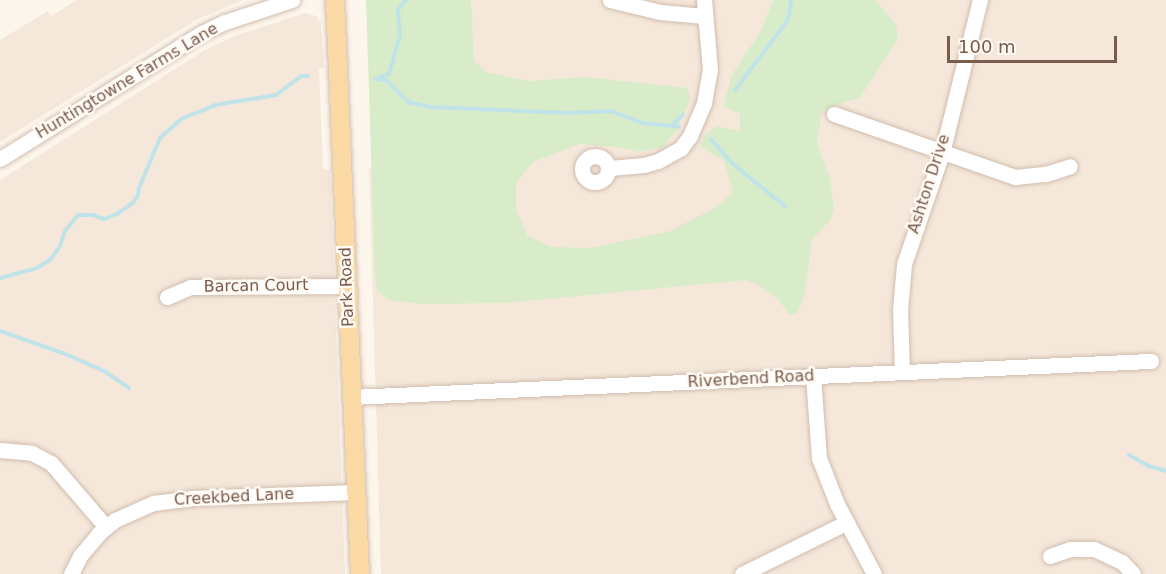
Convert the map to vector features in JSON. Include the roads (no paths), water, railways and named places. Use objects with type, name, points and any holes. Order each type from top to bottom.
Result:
[{"type":"main road","name":"Park Road","points":[[335,0],[360,574]]},
{"type":"street","name":"Huntingtowne Farms Lane","points":[[0,159],[202,33],[236,18],[292,0]]},
{"type":"street","points":[[610,0],[660,12],[704,16]]},
{"type":"street","points":[[609,168],[644,165],[658,161],[681,148],[690,135],[698,120],[710,70],[704,0]]},
{"type":"street","name":"Ashton Drive","points":[[902,372],[900,310],[904,264],[942,153],[980,0]]},
{"type":"street","points":[[834,114],[1015,177],[1046,174],[1070,166]]},
{"type":"street","name":"Barcan Court","points":[[167,297],[191,287],[348,286]]},
{"type":"street","name":"Riverbend Road","points":[[351,398],[1151,361]]},
{"type":"street","points":[[813,376],[819,458],[826,479],[874,574]]},
{"type":"street","points":[[0,450],[32,453],[51,463],[106,527]]},
{"type":"street","name":"Creekbed Lane","points":[[72,574],[86,548],[106,527],[133,511],[174,499],[355,492]]},
{"type":"street","points":[[742,574],[847,522]]},
{"type":"street","points":[[1050,556],[1070,549],[1094,549],[1122,562],[1133,574]]},
{"type":"waterway","points":[[378,78],[389,74],[400,35],[398,10],[406,0]]},
{"type":"waterway","points":[[735,90],[785,24],[789,16],[791,0]]},
{"type":"waterway","points":[[0,278],[37,268],[50,260],[60,246],[65,231],[78,215],[93,215],[104,219],[117,214],[133,203],[160,138],[181,119],[215,105],[276,95],[301,76],[308,76]]},
{"type":"waterway","points":[[375,79],[386,80],[408,102],[430,107],[569,113],[611,111],[643,123],[679,127]]},
{"type":"waterway","points":[[671,126],[683,115]]},
{"type":"waterway","points":[[711,139],[733,164],[785,206]]},
{"type":"waterway","points":[[0,331],[68,355],[104,371],[129,388]]},
{"type":"waterway","points":[[1129,455],[1149,466],[1166,471]]}]
